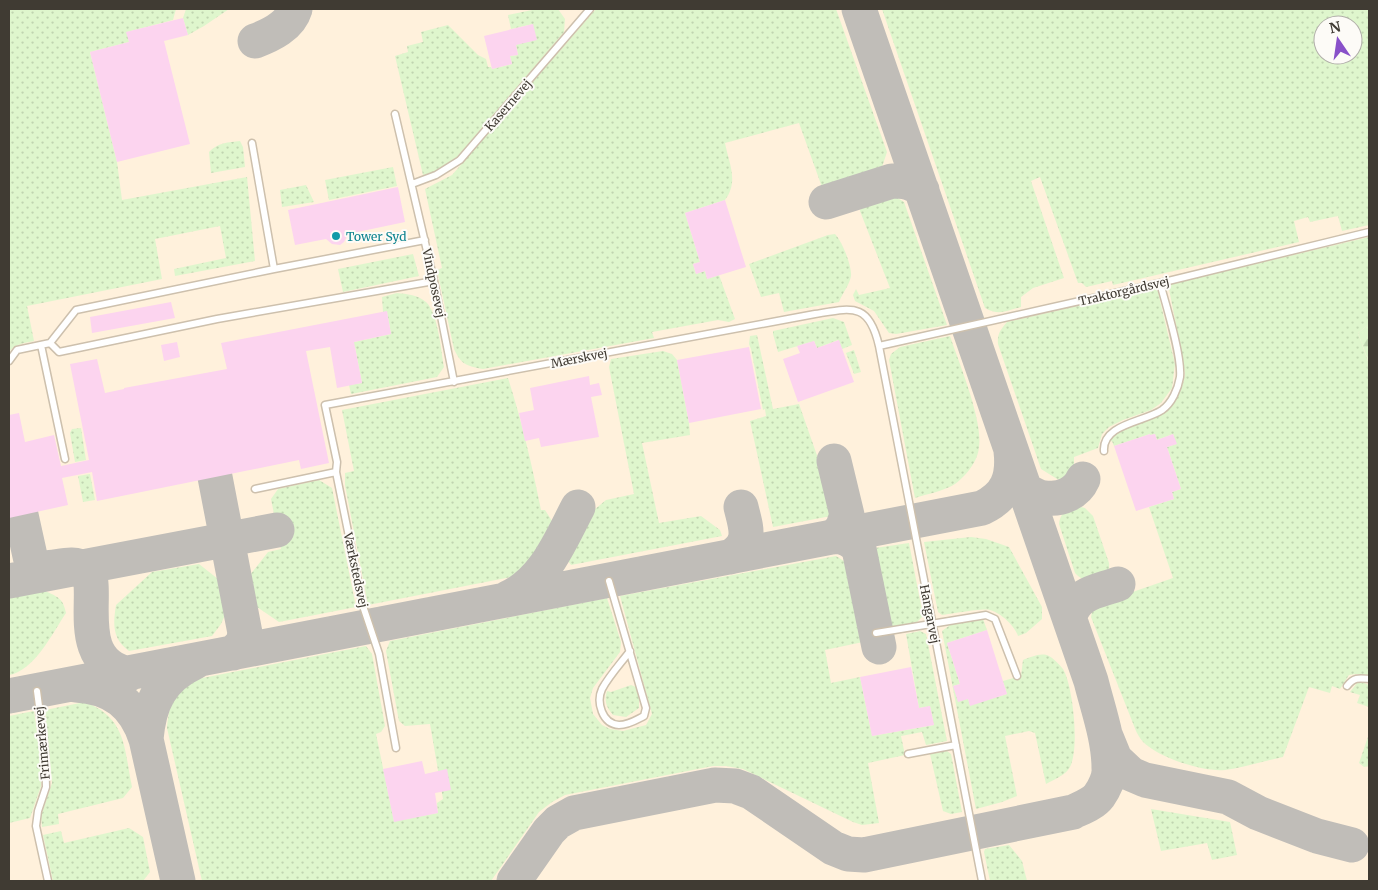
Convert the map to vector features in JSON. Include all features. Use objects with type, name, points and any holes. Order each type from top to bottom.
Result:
[{"type":"lane","name":"Kasernevej","points":[[412,184],[436,175],[460,160],[590,9]]},
{"type":"lane","name":"Vindposevej","points":[[396,114],[434,281],[454,382]]},
{"type":"lane","points":[[252,143],[274,269]]},
{"type":"lane","name":"Traktorgårdsvej","points":[[879,346],[1160,283],[1369,232]]},
{"type":"lane","points":[[9,360],[17,350],[50,343],[76,310],[425,240]]},
{"type":"lane","points":[[50,343],[59,352],[217,319],[434,281]]},
{"type":"lane","points":[[1104,451],[1104,440],[1111,431],[1163,410],[1178,387],[1180,375],[1178,360],[1160,283]]},
{"type":"lane","name":"Mærskvej","points":[[336,472],[337,462],[325,405],[849,308],[866,315],[875,329],[879,346]]},
{"type":"lane","points":[[41,345],[65,458]]},
{"type":"lane","name":"Hangarvej","points":[[879,346],[982,881]]},
{"type":"lane","points":[[255,489],[336,472]]},
{"type":"lane","name":"Værkstedsvej","points":[[336,472],[362,606],[379,654],[396,748]]},
{"type":"lane","points":[[609,581],[630,651],[646,708],[644,716],[632,723],[617,725],[608,720],[601,712],[599,699],[602,689],[630,651]]},
{"type":"lane","points":[[876,633],[986,615],[995,619],[1017,676]]},
{"type":"lane","points":[[1347,686],[1351,681],[1358,678],[1369,679]]},
{"type":"lane","name":"Frimærkevej","points":[[37,691],[45,752],[46,787],[38,811],[36,826],[48,881]]},
{"type":"lane","points":[[908,754],[956,745]]},
{"type":"shaded area","points":[[9,9],[1369,9],[1369,881],[9,881]]},
{"type":"green space","points":[[9,9],[176,9],[173,20],[127,32],[129,42],[90,52],[117,162],[122,200],[247,177],[255,261],[175,276],[174,269],[226,258],[220,226],[155,239],[162,279],[27,306],[34,341],[23,343],[9,352]]},
{"type":"green space","points":[[186,9],[229,9],[188,35],[183,18]]},
{"type":"green space","points":[[537,9],[558,9],[565,19],[564,32],[457,157],[434,172],[423,175],[395,56],[408,52],[407,46],[423,42],[421,32],[448,25],[478,55],[486,59],[488,67],[492,69],[512,64],[510,56],[518,55],[516,45],[533,24],[511,29],[508,15]]},
{"type":"green space","points":[[596,9],[836,9],[887,152],[882,167],[871,175],[823,190],[799,123],[725,143],[732,179],[729,193],[725,200],[685,213],[700,262],[693,264],[696,274],[705,271],[707,279],[719,275],[735,319],[729,322],[718,320],[652,332],[654,338],[483,369],[472,367],[459,358],[454,349],[437,270],[442,268],[425,189],[452,175]]},
{"type":"green space","points":[[882,9],[1369,9],[1369,225],[1342,231],[1338,216],[1310,222],[1308,217],[1294,221],[1299,242],[1113,285],[1112,281],[1086,287],[1082,283],[1078,283],[1040,177],[1031,181],[1064,278],[1033,288],[1021,297],[1021,307],[999,312],[985,308]]},
{"type":"green space","points":[[240,141],[243,147],[245,167],[211,173],[209,152],[219,145]]},
{"type":"green space","points":[[393,167],[397,186],[329,200],[325,180]]},
{"type":"green space","points":[[306,185],[314,202],[282,207],[280,190]]},
{"type":"green space","points":[[873,194],[891,194],[904,202],[947,325],[896,334],[889,333],[874,311],[855,301],[853,295],[856,289],[859,295],[890,288],[860,211],[864,201]]},
{"type":"green space","points":[[835,234],[841,242],[851,272],[849,282],[839,302],[784,312],[779,293],[761,297],[749,264]]},
{"type":"green space","points":[[1369,237],[1369,324],[1358,333],[1369,364],[1369,675],[1349,675],[1340,689],[1332,686],[1330,693],[1309,687],[1283,757],[1225,770],[1206,769],[1174,760],[1155,751],[1142,741],[1138,735],[1091,617],[1093,608],[1098,604],[1173,578],[1149,507],[1174,499],[1172,492],[1181,489],[1167,447],[1176,444],[1173,434],[1157,440],[1155,434],[1150,434],[1114,446],[1112,441],[1109,442],[1114,433],[1162,413],[1171,406],[1183,384],[1185,374],[1169,289],[1171,284]]},
{"type":"green space","points":[[413,254],[419,276],[343,292],[338,269]]},
{"type":"green space","points":[[1157,288],[1175,364],[1172,388],[1161,403],[1151,410],[1109,427],[1102,434],[1098,448],[1074,457],[1074,469],[1068,480],[1062,482],[1041,469],[998,344],[1000,332],[1007,322]]},
{"type":"green space","points":[[397,293],[420,298],[430,307],[438,332],[444,367],[437,377],[351,394],[349,385],[362,383],[355,347],[350,343],[391,334],[387,312],[383,312],[382,297]]},
{"type":"green space","points":[[833,318],[844,322],[852,345],[842,349],[838,340],[817,348],[814,341],[778,352],[773,331]]},
{"type":"green space","points":[[1369,324],[1369,363],[1358,333]]},
{"type":"green space","points":[[757,335],[773,409],[799,404],[820,464],[831,516],[773,527],[750,421],[766,416],[765,409],[763,410],[749,344],[750,336]]},
{"type":"green space","points":[[950,336],[974,407],[979,436],[978,452],[971,468],[955,484],[915,498],[889,360],[891,354],[900,347]]},
{"type":"green space","points":[[854,350],[861,372],[854,374],[846,353]]},
{"type":"green space","points":[[663,351],[672,354],[677,360],[690,435],[642,443],[659,523],[701,516],[720,530],[722,536],[571,565],[566,558],[594,510],[606,500],[634,494],[609,367],[611,359]]},
{"type":"green space","points":[[508,378],[518,411],[541,510],[545,510],[552,521],[528,566],[516,576],[368,605],[345,485],[345,473],[354,471],[342,410]]},
{"type":"green space","points":[[81,428],[86,460],[75,462],[70,433],[72,429]]},
{"type":"green space","points":[[90,474],[95,500],[83,502],[78,476]]},
{"type":"green space","points":[[319,480],[332,488],[356,607],[279,622],[257,607],[250,575],[268,552],[281,549],[271,499],[278,489]]},
{"type":"green space","points":[[1077,506],[1085,508],[1093,516],[1109,563],[1109,570],[1106,576],[1097,582],[1086,580],[1075,573],[1059,524],[1065,512]]},
{"type":"green space","points":[[971,537],[986,539],[1009,547],[1042,607],[1042,619],[1026,633],[1018,636],[1007,620],[990,610],[974,610],[942,615],[938,612],[924,542]]},
{"type":"green space","points":[[909,543],[923,616],[917,622],[891,627],[875,548]]},
{"type":"green space","points":[[836,556],[844,561],[863,642],[825,650],[831,683],[860,677],[872,736],[934,725],[930,706],[919,708],[906,634],[920,631],[926,634],[947,741],[926,745],[922,732],[901,736],[905,755],[868,763],[879,823],[862,825],[853,822],[743,769],[713,766],[565,795],[539,812],[491,881],[202,881],[167,728],[172,702],[187,681],[366,646],[372,654],[385,726],[381,732],[376,734],[394,821],[438,813],[437,803],[443,799],[430,724],[405,726],[399,721],[386,651],[390,641],[607,598],[621,642],[620,652],[593,688],[590,698],[593,714],[602,725],[610,729],[623,731],[646,725],[652,714],[620,596]]},
{"type":"green space","points":[[199,564],[218,579],[225,615],[212,636],[129,651],[123,646],[115,631],[116,605],[152,572]]},
{"type":"green space","points":[[45,591],[59,599],[66,613],[34,659],[26,667],[9,675],[9,598]]},
{"type":"green space","points":[[983,619],[987,630],[947,643],[960,684],[953,686],[968,699],[970,705],[1007,694],[1003,681],[1021,676],[1023,660],[1039,655],[1049,656],[1062,667],[1067,677],[1075,736],[1072,762],[1068,770],[1046,784],[1035,733],[1029,731],[1005,736],[1017,796],[976,809],[942,631],[950,625]]},
{"type":"green space","points":[[1362,682],[1369,685],[1369,707],[1357,703],[1360,695],[1350,692],[1357,683]]},
{"type":"green space","points":[[631,685],[636,687],[639,696],[639,708],[626,717],[613,715],[606,704],[607,691],[611,692]]},
{"type":"green space","points":[[85,702],[99,709],[116,726],[125,748],[132,787],[123,798],[58,814],[59,824],[42,827],[41,816],[52,783],[45,710]]},
{"type":"green space","points":[[34,711],[41,761],[41,786],[30,818],[9,823],[9,716]]},
{"type":"green space","points":[[1369,734],[1369,766],[1364,767],[1359,763]]},
{"type":"green space","points":[[947,751],[951,754],[962,812],[951,814],[943,811],[930,754]]},
{"type":"green space","points":[[1151,809],[1230,822],[1237,855],[1212,860],[1207,843],[1161,851]]},
{"type":"green space","points":[[129,828],[143,837],[150,872],[143,881],[53,881],[43,835],[61,831],[64,843]]},
{"type":"green space","points":[[1009,845],[1022,861],[1027,881],[990,881],[985,849]]},
{"type":"building","points":[[183,18],[188,35],[164,41],[190,144],[117,162],[90,52],[129,42],[126,32]]},
{"type":"building","points":[[533,24],[537,40],[516,45],[518,55],[510,56],[512,64],[492,69],[484,36]]},
{"type":"building","points":[[398,187],[405,222],[348,234],[340,245],[332,244],[326,239],[295,245],[288,210]]},
{"type":"building","points":[[725,200],[746,267],[707,279],[705,271],[696,274],[693,264],[700,262],[685,213]]},
{"type":"building","points":[[171,302],[175,318],[92,333],[90,317]]},
{"type":"building","points":[[387,311],[391,334],[354,342],[362,383],[337,388],[330,347],[306,351],[329,463],[301,469],[299,460],[97,501],[92,472],[62,478],[68,505],[9,518],[9,415],[19,413],[25,442],[54,435],[61,466],[89,460],[70,364],[97,359],[105,393],[227,369],[221,343]]},
{"type":"building","points":[[839,340],[854,382],[798,402],[783,359],[800,353],[797,346],[814,341],[817,348]]},
{"type":"building","points":[[177,342],[180,357],[164,361],[161,345]]},
{"type":"building","points":[[749,347],[761,409],[689,423],[677,360]]},
{"type":"building","points":[[589,376],[590,385],[599,383],[602,395],[591,397],[599,437],[541,447],[539,438],[525,441],[519,413],[534,410],[530,388]]},
{"type":"building","points":[[1155,434],[1157,440],[1173,434],[1177,444],[1167,447],[1181,489],[1172,492],[1174,499],[1136,511],[1114,446]]},
{"type":"building","points":[[987,630],[1007,694],[970,706],[968,699],[958,702],[953,686],[960,684],[947,643]]},
{"type":"building","points":[[911,667],[919,708],[930,706],[934,725],[872,736],[860,677]]},
{"type":"building","points":[[422,761],[425,774],[447,769],[451,790],[435,793],[438,813],[394,822],[383,769]]},
{"type":"taxiway","points":[[255,41],[273,33],[284,25],[293,15],[295,9]]},
{"type":"taxiway","points":[[514,881],[549,831],[558,822],[574,813],[715,785],[735,786],[751,792],[833,848],[848,854],[864,855],[1073,812],[1094,801],[1106,783],[1109,775],[1109,757],[1103,724],[1091,681],[859,9]]},
{"type":"taxiway","points":[[826,202],[892,181],[908,182],[922,190]]},
{"type":"taxiway","points":[[9,696],[982,508],[998,498],[1007,485],[1011,470],[1011,451]]},
{"type":"taxiway","points":[[833,537],[842,529],[847,515],[834,461]]},
{"type":"taxiway","points":[[215,477],[245,633],[243,643],[233,653]]},
{"type":"taxiway","points":[[1024,489],[1040,497],[1063,497],[1073,492],[1083,479]]},
{"type":"taxiway","points":[[508,598],[521,591],[542,571],[558,546],[578,507]]},
{"type":"taxiway","points":[[730,557],[737,552],[745,541],[746,528],[741,507]]},
{"type":"taxiway","points":[[21,515],[32,565],[45,568],[72,565],[85,569],[90,577],[91,622],[93,639],[99,654],[110,667],[129,674]]},
{"type":"taxiway","points":[[9,581],[277,530]]},
{"type":"taxiway","points":[[837,536],[850,540],[859,549],[879,647]]},
{"type":"taxiway","points":[[1069,617],[1077,602],[1095,591],[1118,584]]},
{"type":"taxiway","points":[[146,739],[150,714],[158,693],[173,676],[195,662]]},
{"type":"taxiway","points":[[76,685],[89,686],[112,694],[121,700],[136,716],[146,739],[178,881]]},
{"type":"taxiway","points":[[1106,737],[1115,759],[1131,774],[1145,780],[1228,797],[1258,813],[1317,836],[1352,845]]},
{"type":"place","name":"Tower Syd","points":[[336,236]]}]
